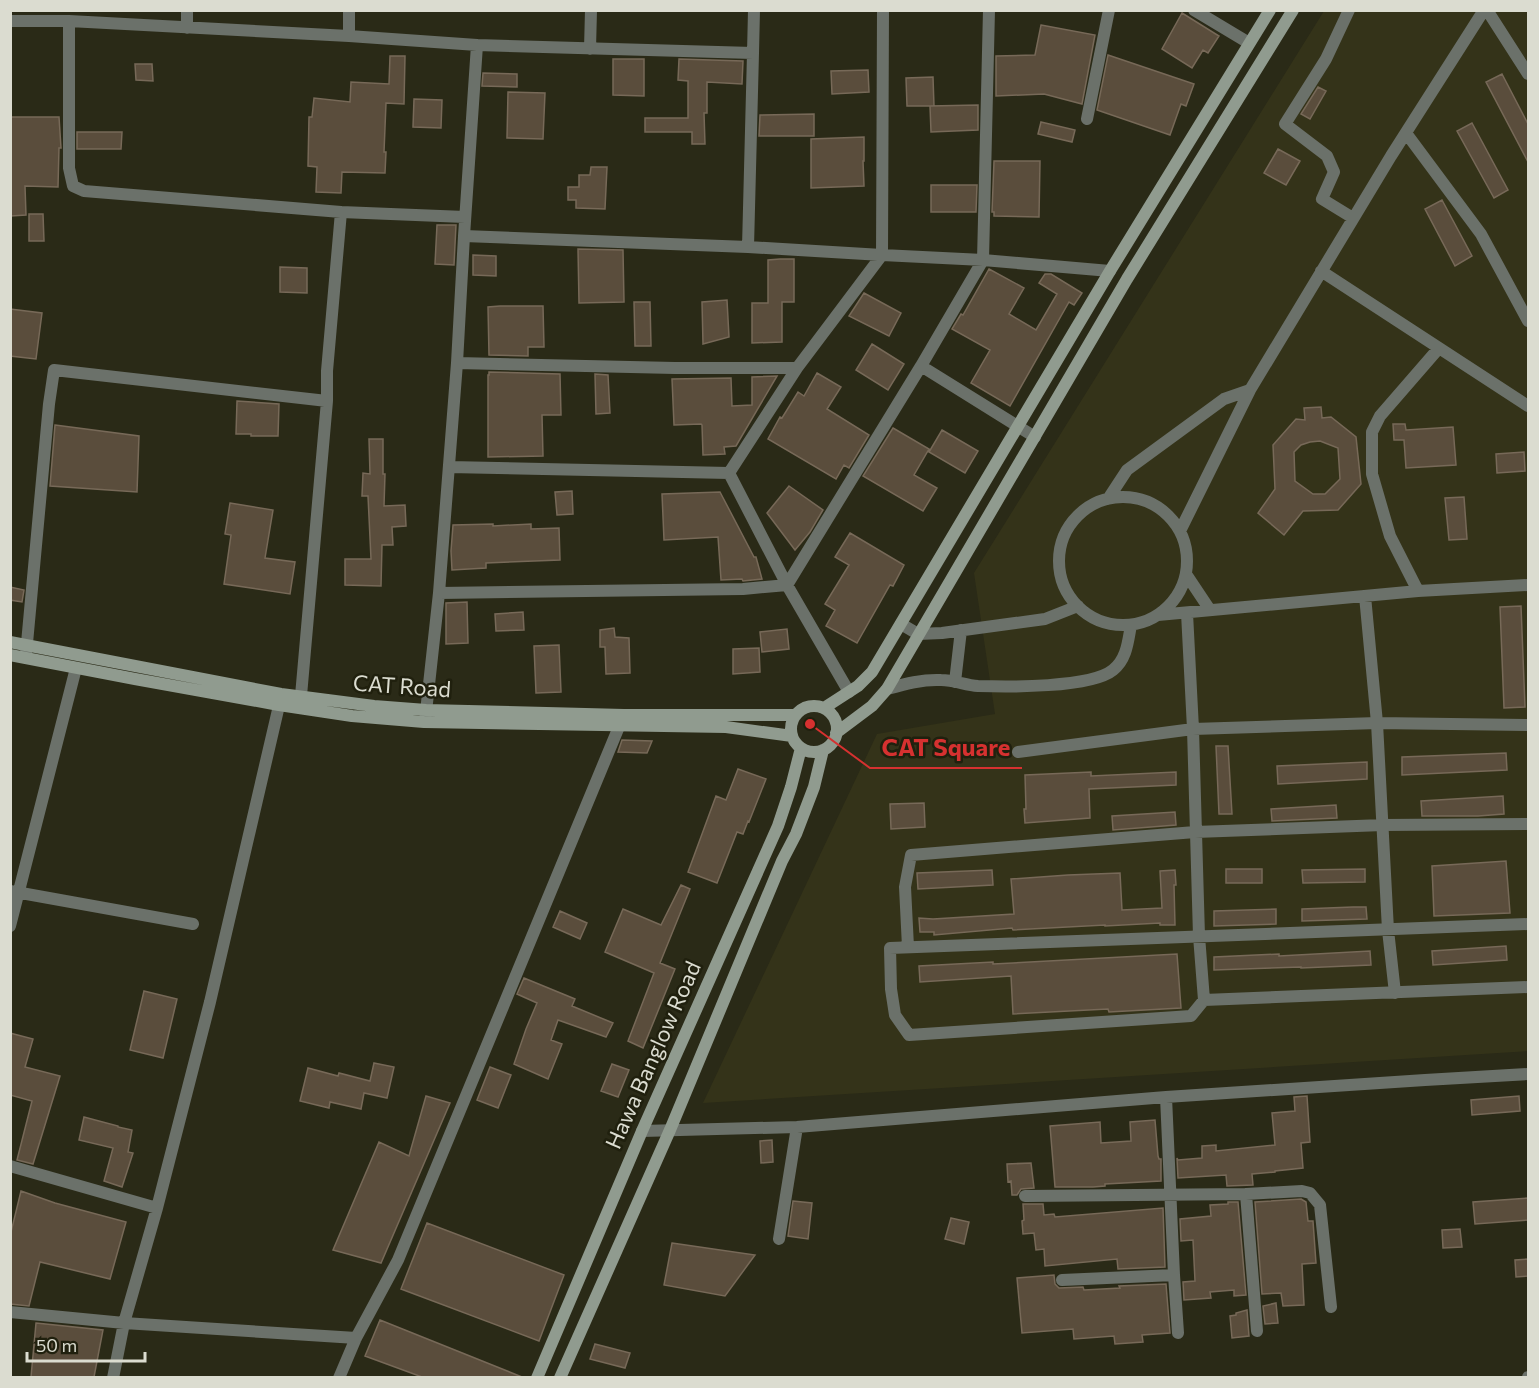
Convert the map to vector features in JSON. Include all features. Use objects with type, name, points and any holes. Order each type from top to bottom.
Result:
[{"type":"street","points":[[187,10],[187,28]]},
{"type":"street","points":[[349,10],[349,36]]},
{"type":"street","points":[[590,49],[591,10]]},
{"type":"street","points":[[748,247],[754,10]]},
{"type":"street","points":[[729,473],[796,368],[882,255],[883,10]]},
{"type":"street","points":[[787,585],[983,260],[989,10]]},
{"type":"street","points":[[1087,119],[1108,10]]},
{"type":"street","points":[[1194,10],[1249,43]]},
{"type":"street","points":[[824,708],[858,686],[872,672],[1110,271],[1270,10]]},
{"type":"street","points":[[836,733],[872,706],[887,689],[1127,279],[1293,10]]},
{"type":"street","points":[[1349,10],[1326,58],[1284,124],[1327,156],[1335,172],[1322,199],[1353,219]]},
{"type":"street","points":[[1180,531],[1250,390],[1406,133],[1486,10],[1528,74]]},
{"type":"street","points":[[10,21],[69,21],[477,45],[753,53]]},
{"type":"street","points":[[69,21],[69,168],[73,186],[84,190],[341,212],[465,217]]},
{"type":"street","points":[[425,716],[439,593],[449,467],[477,45]]},
{"type":"street","points":[[1406,133],[1481,234],[1528,321]]},
{"type":"street","points":[[300,703],[341,212]]},
{"type":"street","points":[[464,236],[748,247],[983,260],[1110,271]]},
{"type":"street","points":[[1321,271],[1528,406]]},
{"type":"street","points":[[1418,591],[1390,536],[1372,474],[1372,432],[1380,416],[1439,348]]},
{"type":"street","points":[[457,363],[796,368]]},
{"type":"street","points":[[921,366],[1035,437]]},
{"type":"street","points":[[26,652],[54,370],[327,401]]},
{"type":"street","points":[[1108,499],[1127,470],[1224,399],[1250,390]]},
{"type":"street","points":[[449,467],[729,473]]},
{"type":"street","points":[[729,473],[787,585],[849,692]]},
{"type":"street","points":[[1129,497],[1150,503],[1167,514],[1180,531],[1187,552],[1186,574],[1178,594],[1169,606],[1158,615],[1131,625],[1112,624],[1093,618],[1078,606],[1066,591],[1060,572],[1059,553],[1065,535],[1075,519],[1090,506],[1108,499],[1129,497]]},
{"type":"street","points":[[1186,574],[1210,610]]},
{"type":"street","points":[[439,593],[743,589],[787,585]]},
{"type":"street","points":[[1158,615],[1418,591],[1528,585]]},
{"type":"street","points":[[1365,596],[1377,723],[1388,930],[1395,993]]},
{"type":"street","points":[[901,624],[918,634],[961,630],[1045,619],[1078,606]]},
{"type":"street","points":[[1187,613],[1199,936],[1204,1000],[1191,1016],[909,1035],[895,1015],[891,989],[890,948],[1199,936],[1388,930],[1528,924]]},
{"type":"street","points":[[887,689],[920,681],[942,680],[976,686],[1043,686],[1090,680],[1112,671],[1124,658],[1131,625]]},
{"type":"street","points":[[955,682],[961,630]]},
{"type":"street","name":"CAT Road","points":[[10,642],[26,652],[76,668],[300,703],[375,706],[425,716],[621,720],[796,715]]},
{"type":"street","name":"CAT Road","points":[[10,655],[26,652],[280,700]]},
{"type":"street","points":[[10,926],[15,892],[76,668]]},
{"type":"street","points":[[113,1377],[124,1323],[157,1208],[210,1002],[280,700]]},
{"type":"street","points":[[809,707],[824,708],[830,713],[837,726],[834,740],[823,750],[815,752],[801,748],[792,736],[792,721],[802,710],[809,707]]},
{"type":"street","points":[[339,1377],[356,1338],[398,1260],[621,720]]},
{"type":"street","name":"CAT Road","points":[[621,720],[726,728],[792,736]]},
{"type":"street","points":[[1018,752],[1193,729],[1377,723],[1528,725]]},
{"type":"street","name":"Hawa Banglow Road","points":[[537,1377],[642,1131],[778,826],[801,748]]},
{"type":"street","name":"Hawa Banglow Road","points":[[560,1377],[670,1130],[782,861],[796,834],[814,787],[823,750]]},
{"type":"street","points":[[908,947],[905,887],[911,855],[1195,832],[1383,825],[1528,824]]},
{"type":"street","points":[[765,854],[782,861]]},
{"type":"street","points":[[15,892],[193,924]]},
{"type":"street","points":[[1204,1000],[1528,987]]},
{"type":"street","points":[[642,1131],[797,1127],[1166,1097],[1528,1074]]},
{"type":"street","points":[[1166,1097],[1178,1333]]},
{"type":"street","points":[[779,1239],[797,1127]]},
{"type":"street","points":[[10,1166],[157,1208]]},
{"type":"street","points":[[1025,1196],[1246,1194],[1302,1191],[1310,1193],[1320,1205],[1331,1307]]},
{"type":"street","points":[[1246,1194],[1257,1331]]},
{"type":"street","points":[[1062,1280],[1174,1275]]},
{"type":"street","points":[[10,1311],[124,1323],[356,1338]]},
{"type":"shaded area","points":[[1324,11],[1528,11],[1528,1051],[703,1103],[877,734],[995,714],[974,573]]},
{"type":"building","points":[[1182,13],[1219,36],[1208,53],[1203,50],[1192,68],[1162,49]]},
{"type":"building","points":[[1041,25],[1095,35],[1082,104],[1044,94],[996,96],[996,56],[1035,55]]},
{"type":"building","points":[[1108,55],[1194,84],[1186,106],[1181,104],[1170,135],[1097,110]]},
{"type":"building","points":[[390,56],[405,56],[404,104],[386,103],[385,173],[342,172],[341,193],[316,192],[317,167],[308,166],[309,117],[312,117],[314,98],[350,102],[351,82],[389,84]]},
{"type":"building","points":[[613,59],[644,59],[644,96],[613,95]]},
{"type":"building","points":[[679,59],[743,61],[742,84],[707,82],[707,113],[704,113],[705,144],[692,144],[692,132],[645,132],[645,118],[688,118],[688,81],[678,80]]},
{"type":"building","points":[[135,64],[152,64],[153,81],[136,80]]},
{"type":"building","points":[[868,70],[869,92],[832,94],[831,71]]},
{"type":"building","points":[[483,73],[517,74],[517,87],[482,86]]},
{"type":"building","points":[[1502,74],[1528,124],[1528,162],[1486,82]]},
{"type":"building","points":[[933,77],[934,106],[907,106],[906,78]]},
{"type":"building","points":[[1318,87],[1326,91],[1310,119],[1301,114]]},
{"type":"building","points":[[508,92],[545,93],[543,139],[507,138]]},
{"type":"building","points":[[414,99],[442,100],[441,128],[413,127]]},
{"type":"building","points":[[978,105],[978,130],[931,132],[930,106]]},
{"type":"building","points":[[814,114],[814,136],[759,136],[760,115]]},
{"type":"building","points":[[10,117],[59,117],[61,148],[59,148],[58,187],[25,186],[26,215],[11,216]]},
{"type":"building","points":[[1041,122],[1075,130],[1072,142],[1038,134]]},
{"type":"building","points":[[1472,123],[1508,190],[1494,198],[1457,131]]},
{"type":"building","points":[[77,132],[122,132],[121,149],[77,149]]},
{"type":"building","points":[[864,137],[864,186],[811,188],[811,139]]},
{"type":"building","points":[[1278,149],[1300,161],[1286,185],[1264,173]]},
{"type":"building","points":[[994,161],[1040,161],[1039,217],[994,216],[992,212]]},
{"type":"building","points":[[591,167],[607,167],[605,209],[576,208],[576,200],[568,200],[568,187],[579,187],[579,175],[590,175]]},
{"type":"building","points":[[931,185],[977,185],[976,212],[931,212]]},
{"type":"building","points":[[1442,200],[1472,256],[1455,266],[1425,209]]},
{"type":"building","points":[[29,214],[43,214],[44,241],[29,241]]},
{"type":"building","points":[[437,225],[456,225],[454,265],[435,264]]},
{"type":"building","points":[[578,249],[623,250],[624,302],[579,303]]},
{"type":"building","points":[[473,255],[496,256],[496,276],[473,275]]},
{"type":"building","points":[[794,259],[794,302],[782,302],[782,342],[752,343],[752,303],[768,303],[768,260]]},
{"type":"building","points":[[280,267],[307,268],[307,293],[280,292]]},
{"type":"building","points":[[989,269],[1024,288],[1009,314],[1036,330],[1057,294],[1039,283],[1045,274],[1051,274],[1082,293],[1074,305],[1069,302],[1010,406],[971,383],[990,350],[952,329],[961,314],[963,315]]},
{"type":"building","points":[[864,293],[901,313],[889,336],[849,316]]},
{"type":"building","points":[[727,300],[729,337],[703,344],[702,302]]},
{"type":"building","points":[[634,302],[650,302],[651,346],[635,346]]},
{"type":"building","points":[[543,306],[544,347],[528,347],[528,356],[489,355],[488,307]]},
{"type":"building","points":[[10,309],[42,313],[36,359],[10,356]]},
{"type":"building","points":[[872,344],[904,364],[888,390],[856,370]]},
{"type":"building","points":[[489,372],[560,374],[561,415],[542,415],[543,456],[488,457]]},
{"type":"building","points":[[817,373],[841,387],[827,409],[869,435],[849,468],[844,465],[836,479],[768,439],[798,392],[804,396]]},
{"type":"building","points":[[595,374],[608,375],[610,413],[596,414]]},
{"type":"building","points":[[777,376],[736,446],[724,447],[725,454],[703,455],[701,424],[674,425],[672,379],[731,378],[732,406],[752,405],[752,377]]},
{"type":"building","points":[[237,401],[279,404],[278,436],[236,434]]},
{"type":"building","points":[[1321,407],[1322,418],[1331,417],[1356,437],[1361,484],[1338,510],[1303,511],[1284,535],[1258,513],[1275,489],[1273,445],[1296,419],[1305,420],[1304,408]],"holes":[[[1320,441],[1338,448],[1340,479],[1325,494],[1313,494],[1295,481],[1294,452],[1301,445]]]},
{"type":"building","points":[[1393,424],[1405,424],[1406,430],[1453,427],[1456,465],[1406,468],[1404,440],[1394,440]]},
{"type":"building","points":[[55,425],[139,436],[137,492],[50,486]]},
{"type":"building","points":[[893,428],[929,449],[914,475],[937,488],[923,511],[863,476]]},
{"type":"building","points":[[942,430],[978,451],[965,473],[929,452]]},
{"type":"building","points":[[369,439],[383,439],[384,506],[405,505],[406,526],[392,527],[393,545],[382,545],[381,586],[345,585],[345,559],[371,559],[368,496],[362,496],[363,473],[370,474]]},
{"type":"building","points":[[1524,452],[1525,471],[1497,473],[1496,454]]},
{"type":"building","points":[[789,486],[823,510],[810,532],[795,550],[767,513]]},
{"type":"building","points":[[572,491],[573,514],[557,515],[555,492]]},
{"type":"building","points":[[720,492],[756,557],[762,579],[721,580],[718,537],[664,540],[662,494]]},
{"type":"building","points":[[1464,497],[1467,539],[1449,540],[1445,498]]},
{"type":"building","points":[[230,503],[273,510],[265,558],[295,562],[290,594],[224,584],[231,535],[225,534]]},
{"type":"building","points":[[493,524],[493,526],[531,524],[531,529],[559,528],[560,560],[486,563],[486,568],[452,570],[453,525]]},
{"type":"building","points":[[850,533],[904,565],[857,643],[826,626],[835,610],[825,604],[849,565],[835,557]]},
{"type":"building","points":[[10,587],[24,590],[22,602],[10,600]]},
{"type":"building","points":[[467,602],[468,643],[446,644],[446,603]]},
{"type":"building","points":[[1521,606],[1525,707],[1504,708],[1500,607]]},
{"type":"building","points":[[523,612],[524,630],[496,631],[495,614]]},
{"type":"building","points":[[614,628],[615,637],[629,638],[630,673],[606,674],[605,647],[600,647],[600,630]]},
{"type":"building","points":[[787,629],[789,649],[762,652],[760,632]]},
{"type":"building","points":[[559,645],[561,692],[536,693],[534,646]]},
{"type":"building","points":[[759,648],[760,672],[733,674],[733,649]]},
{"type":"building","points":[[622,740],[652,741],[647,753],[618,752]]},
{"type":"building","points":[[1216,746],[1228,746],[1232,814],[1219,814]]},
{"type":"building","points":[[1506,753],[1507,770],[1402,775],[1402,757]]},
{"type":"building","points":[[1367,762],[1367,779],[1278,784],[1277,766]]},
{"type":"building","points":[[738,769],[766,779],[743,834],[737,832],[717,883],[688,872],[716,796],[726,800]]},
{"type":"building","points":[[1091,772],[1091,776],[1176,772],[1176,785],[1089,789],[1090,818],[1025,823],[1025,775]]},
{"type":"building","points":[[1503,796],[1504,814],[1422,816],[1421,801]]},
{"type":"building","points":[[924,803],[925,827],[891,829],[890,804]]},
{"type":"building","points":[[1336,805],[1337,818],[1272,821],[1271,809]]},
{"type":"building","points":[[1175,812],[1176,825],[1113,830],[1112,816]]},
{"type":"building","points":[[1506,861],[1510,913],[1434,916],[1432,866]]},
{"type":"building","points":[[1226,869],[1262,869],[1262,883],[1226,883]]},
{"type":"building","points":[[1365,869],[1365,882],[1303,883],[1302,870]]},
{"type":"building","points":[[992,870],[993,885],[918,889],[917,873]]},
{"type":"building","points":[[1175,870],[1175,925],[1160,925],[1160,923],[1013,930],[1012,928],[934,935],[934,932],[920,932],[919,918],[1014,914],[1011,879],[1120,873],[1122,910],[1162,908],[1160,871]]},
{"type":"building","points":[[681,885],[690,889],[660,963],[675,969],[643,1048],[628,1041],[654,973],[605,952],[623,909],[661,925]]},
{"type":"building","points":[[1366,907],[1367,919],[1302,921],[1302,909]]},
{"type":"building","points":[[1276,909],[1276,924],[1214,926],[1214,911]]},
{"type":"building","points":[[560,911],[587,923],[580,939],[553,927]]},
{"type":"building","points":[[1506,946],[1507,960],[1433,965],[1432,951]]},
{"type":"building","points":[[1370,951],[1371,965],[1214,970],[1214,957]]},
{"type":"building","points":[[1177,954],[1181,1008],[1013,1014],[1011,976],[920,982],[919,966]]},
{"type":"building","points":[[524,978],[575,999],[572,1006],[613,1023],[606,1037],[558,1020],[551,1040],[562,1044],[548,1079],[514,1064],[537,1003],[517,994]]},
{"type":"building","points":[[144,991],[177,999],[163,1058],[130,1050]]},
{"type":"building","points":[[10,1033],[33,1039],[25,1067],[60,1076],[33,1164],[17,1160],[32,1101],[10,1095]]},
{"type":"building","points":[[374,1063],[394,1067],[387,1098],[364,1093],[361,1109],[330,1102],[329,1108],[300,1101],[308,1068],[370,1081]]},
{"type":"building","points":[[612,1064],[629,1070],[618,1097],[601,1091]]},
{"type":"building","points":[[490,1067],[511,1075],[498,1108],[477,1100]]},
{"type":"building","points":[[426,1096],[450,1103],[381,1263],[333,1250],[379,1142],[409,1156]]},
{"type":"building","points":[[1307,1096],[1310,1142],[1301,1143],[1303,1168],[1252,1174],[1253,1185],[1227,1186],[1226,1175],[1178,1178],[1177,1158],[1178,1160],[1202,1158],[1202,1146],[1216,1145],[1216,1151],[1275,1145],[1272,1113],[1295,1111],[1294,1097]]},
{"type":"building","points":[[1519,1096],[1520,1111],[1472,1115],[1471,1100]]},
{"type":"building","points":[[84,1117],[132,1130],[128,1152],[133,1153],[122,1187],[104,1181],[113,1148],[79,1140]]},
{"type":"building","points":[[1155,1120],[1158,1156],[1161,1159],[1161,1181],[1105,1184],[1105,1186],[1093,1187],[1055,1187],[1050,1126],[1100,1122],[1101,1143],[1131,1141],[1130,1122]]},
{"type":"building","points":[[772,1140],[773,1162],[761,1163],[760,1141]]},
{"type":"building","points":[[1031,1163],[1034,1188],[1021,1189],[1017,1195],[1012,1195],[1011,1181],[1008,1182],[1007,1164]]},
{"type":"building","points":[[21,1191],[55,1203],[126,1222],[110,1279],[40,1262],[29,1306],[10,1304],[10,1236]]},
{"type":"building","points":[[1528,1198],[1528,1220],[1475,1224],[1473,1202]]},
{"type":"building","points":[[1301,1199],[1306,1202],[1308,1221],[1313,1221],[1316,1263],[1302,1264],[1304,1305],[1283,1306],[1281,1293],[1262,1294],[1255,1202]]},
{"type":"building","points":[[793,1201],[812,1203],[808,1239],[788,1236]]},
{"type":"building","points":[[1228,1202],[1238,1202],[1246,1295],[1234,1296],[1234,1290],[1210,1292],[1211,1298],[1184,1300],[1183,1282],[1195,1281],[1193,1240],[1181,1241],[1180,1219],[1211,1216],[1210,1205],[1228,1204]]},
{"type":"building","points":[[1023,1204],[1043,1204],[1044,1215],[1054,1214],[1055,1217],[1163,1208],[1165,1267],[1118,1269],[1117,1259],[1045,1266],[1044,1249],[1036,1250],[1034,1233],[1023,1234]]},
{"type":"building","points":[[951,1218],[969,1222],[964,1244],[945,1239]]},
{"type":"building","points":[[427,1223],[564,1275],[539,1341],[401,1289]]},
{"type":"building","points":[[1460,1229],[1462,1247],[1443,1248],[1442,1230]]},
{"type":"building","points":[[672,1243],[755,1255],[725,1296],[664,1285]]},
{"type":"building","points":[[1528,1259],[1528,1276],[1516,1277],[1515,1260]]},
{"type":"building","points":[[1054,1275],[1055,1284],[1059,1288],[1083,1287],[1084,1290],[1166,1284],[1170,1333],[1142,1335],[1143,1342],[1115,1344],[1114,1336],[1074,1339],[1073,1329],[1022,1333],[1017,1278]]},
{"type":"building","points":[[1276,1303],[1278,1323],[1265,1324],[1263,1306]]},
{"type":"building","points":[[1247,1310],[1249,1336],[1232,1338],[1230,1316]]},
{"type":"building","points":[[380,1320],[522,1377],[422,1377],[365,1356]]},
{"type":"building","points":[[36,1323],[103,1330],[94,1377],[31,1377]]},
{"type":"building","points":[[595,1344],[630,1353],[625,1368],[590,1359]]},
{"type":"place","name":"CAT Square","points":[[810,724]]}]
